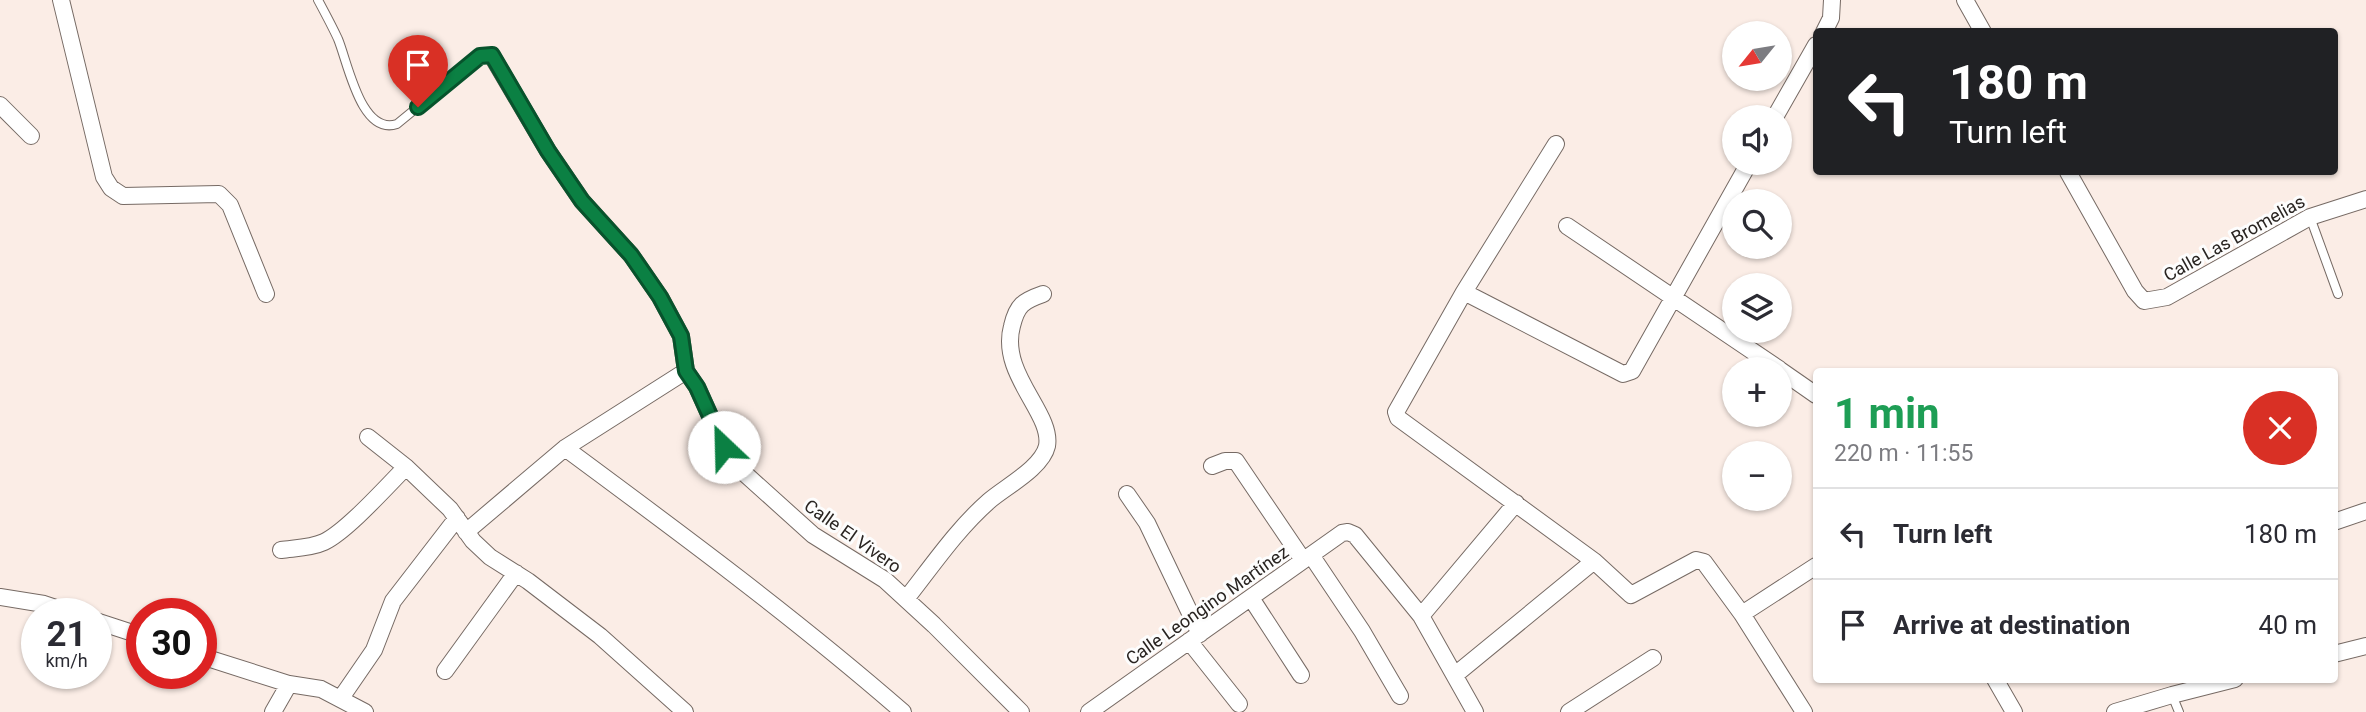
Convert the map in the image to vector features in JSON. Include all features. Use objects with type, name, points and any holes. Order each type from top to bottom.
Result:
[{"type":"street","points":[[61,0],[104,177],[111,188],[123,197],[219,194],[225,197],[266,294]]},
{"type":"street","points":[[1826,28],[1832,18],[1832,0]]},
{"type":"street","points":[[1965,0],[1981,28]]},
{"type":"street","points":[[1782,105],[1813,50]]},
{"type":"street","name":"Calle El Vivero","points":[[492,55],[548,151],[582,201],[631,255],[660,297],[681,336],[686,371],[697,387],[724,447],[743,472],[813,535],[885,580],[1021,712]]},
{"type":"street","points":[[0,105],[31,136]]},
{"type":"street","points":[[1556,144],[1464,292],[1396,412],[1398,418],[1594,561],[1631,595],[1700,559],[1742,614],[1804,712]]},
{"type":"street","points":[[1464,292],[1623,374],[1632,371],[1742,175]]},
{"type":"street","name":"Calle Las Bromelias","points":[[2070,175],[2135,291],[2144,301],[2167,297],[2310,217],[2366,199]]},
{"type":"street","points":[[1567,226],[1760,357]]},
{"type":"street","points":[[906,599],[952,540],[988,502],[1038,463],[1046,447],[1045,427],[1011,358],[1009,334],[1016,310],[1029,299],[1043,294]]},
{"type":"street","points":[[341,698],[374,650],[393,601],[461,525],[565,448],[686,371]]},
{"type":"street","points":[[1792,379],[1813,393]]},
{"type":"street","points":[[368,437],[407,467],[450,509],[490,557],[516,573],[600,636],[685,712]]},
{"type":"street","points":[[565,448],[705,551],[903,712]]},
{"type":"street","points":[[1212,466],[1225,461],[1236,461],[1362,631],[1400,696]]},
{"type":"street","points":[[281,550],[326,541],[343,529],[407,467]]},
{"type":"street","points":[[1127,494],[1147,523],[1194,638],[1239,704]]},
{"type":"street","points":[[1475,712],[1422,617],[1516,503]]},
{"type":"street","points":[[2338,521],[2366,511]]},
{"type":"street","name":"Calle Leongino Martínez","points":[[1089,712],[1342,533],[1355,535],[1422,617]]},
{"type":"street","points":[[1455,675],[1594,561]]},
{"type":"street","points":[[1742,614],[1813,568]]},
{"type":"street","points":[[445,670],[516,573]]},
{"type":"street","points":[[0,597],[21,600]]},
{"type":"street","points":[[1251,598],[1301,675]]},
{"type":"street","points":[[2338,653],[2366,646]]},
{"type":"street","points":[[1569,712],[1653,659]]},
{"type":"street","points":[[217,661],[289,684],[321,689],[365,712]]},
{"type":"street","points":[[1997,683],[2014,712]]},
{"type":"street","points":[[2115,712],[2219,683]]},
{"type":"street","points":[[273,712],[289,684]]},
{"type":"lane","points":[[318,0],[338,40],[361,101],[378,124],[390,127],[397,124],[480,56],[492,55]]},
{"type":"lane","points":[[2310,217],[2338,294]]},
{"type":"lane","points":[[2172,695],[2179,712]]},
{"type":"route","points":[[418,107],[480,56],[492,55],[548,151],[582,201],[631,255],[660,297],[681,336],[686,371],[697,387],[724,447]]}]
